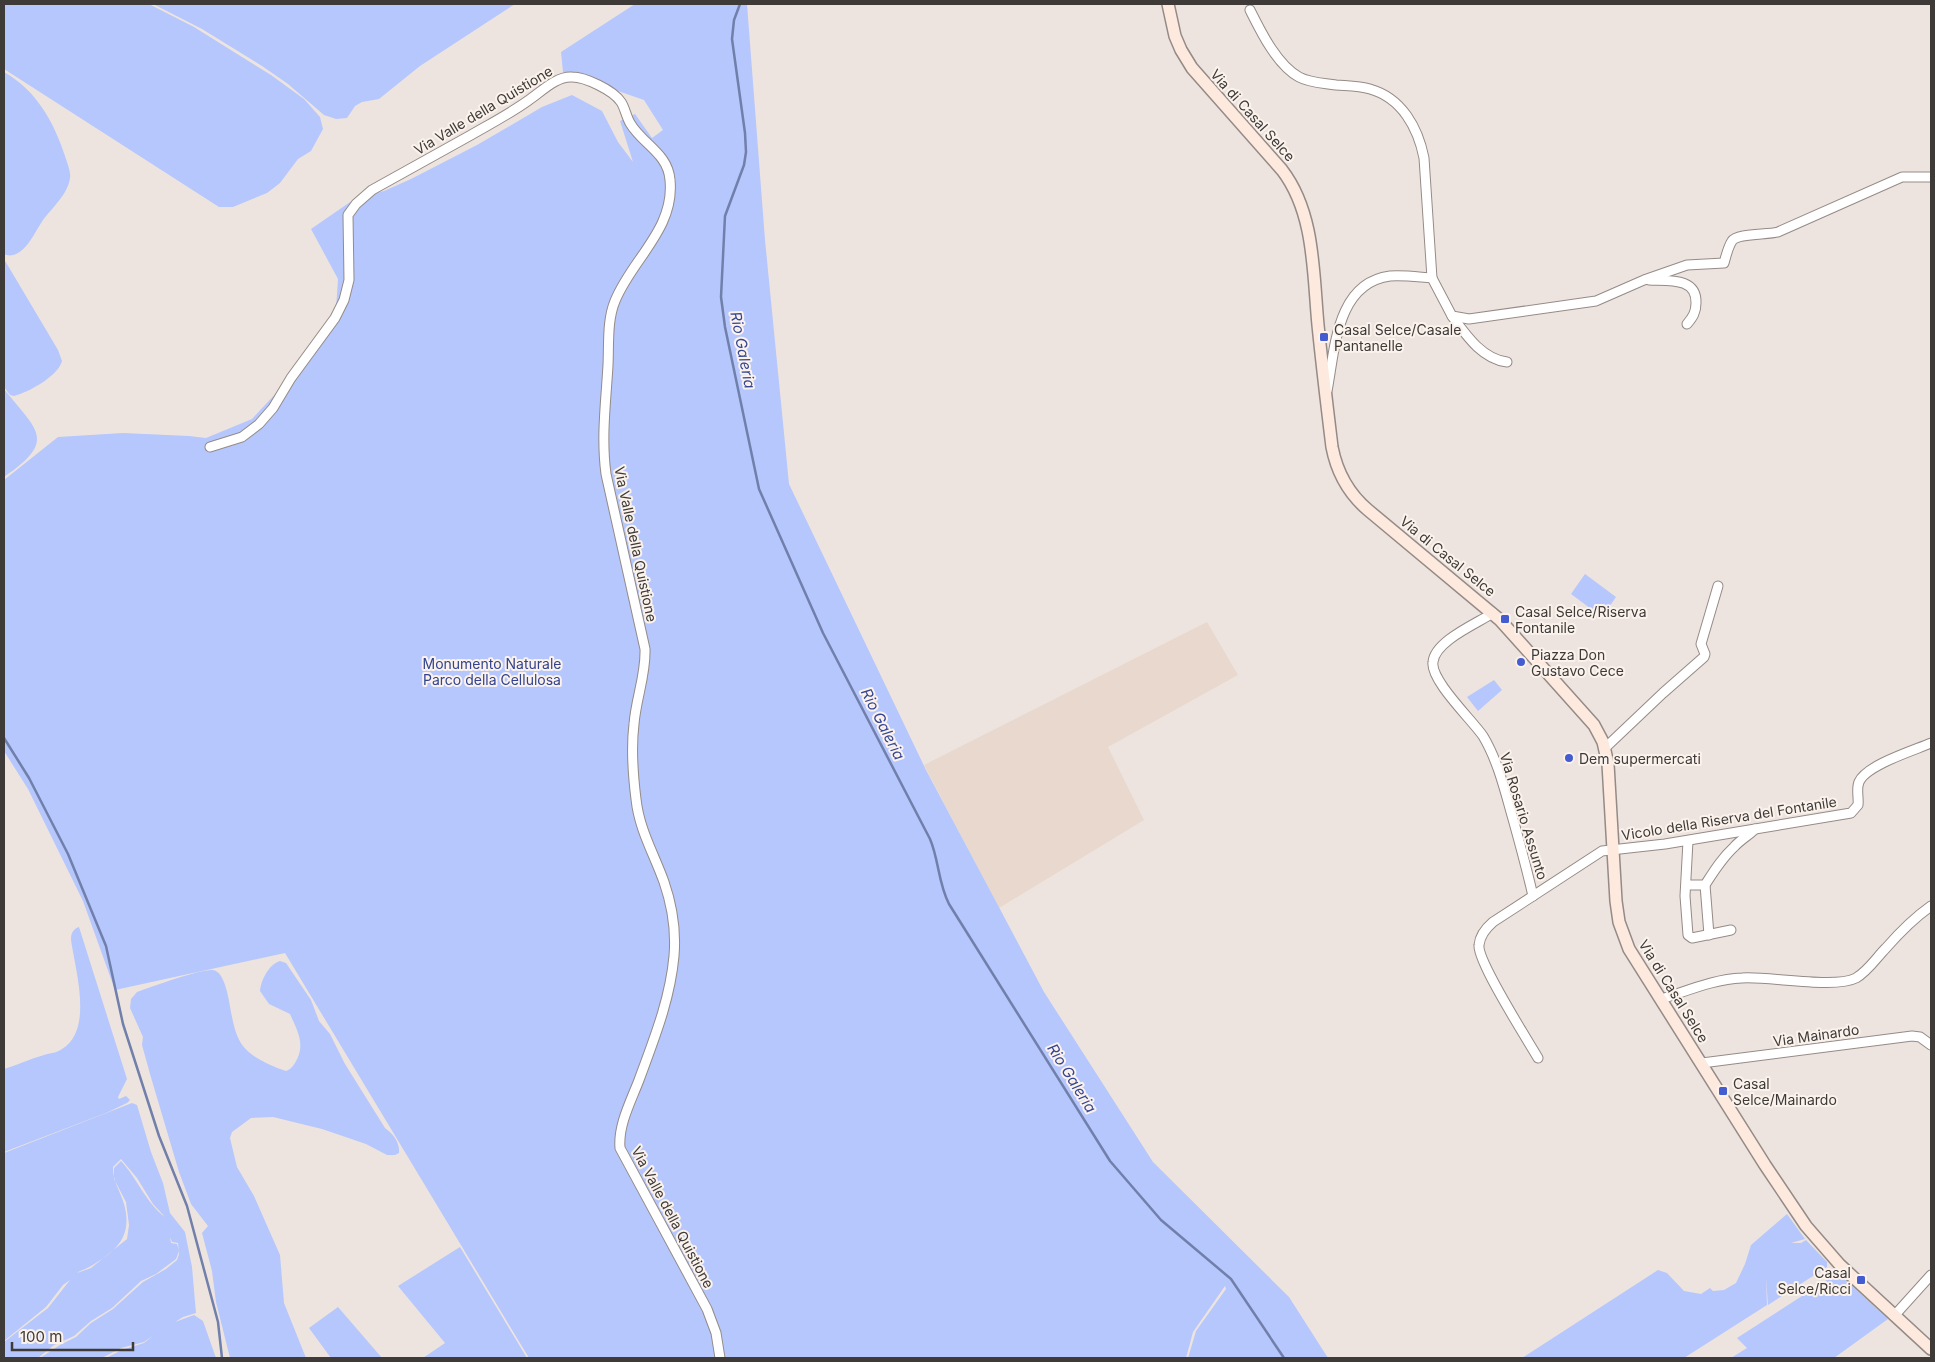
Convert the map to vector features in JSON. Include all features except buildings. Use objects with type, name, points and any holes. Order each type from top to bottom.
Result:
[{"type":"main road","name":"Via di Casal Selce","points":[[1168,4],[1178,43],[1192,68],[1276,162],[1291,181],[1298,198],[1307,225],[1326,396],[1335,461],[1341,476],[1353,495],[1368,510],[1493,613],[1526,647],[1598,731],[1605,748],[1608,770],[1616,901],[1621,929],[1629,949],[1765,1165],[1806,1226],[1840,1265],[1931,1349]]},
{"type":"street","points":[[1250,10],[1270,46],[1296,75],[1310,82],[1375,91],[1392,100],[1406,114],[1420,140],[1424,158],[1432,278],[1452,316],[1475,343],[1488,357],[1507,362]]},
{"type":"street","name":"Via Valle della Quistione","points":[[210,447],[232,442],[259,424],[273,408],[291,378],[335,318],[344,300],[349,280],[348,215],[356,204],[372,190],[516,109],[555,82],[569,77],[578,78],[603,88],[621,101],[629,122],[636,132],[662,157],[670,180],[669,207],[660,228],[625,282],[612,310],[604,416],[604,457],[608,485],[645,649],[644,675],[634,723],[636,802],[649,848],[664,882],[675,940],[672,975],[666,1004],[625,1118],[620,1148],[707,1309],[716,1333],[720,1358]]},
{"type":"street","points":[[1452,316],[1472,319],[1596,301],[1644,280],[1689,264],[1724,264],[1732,241],[1738,236],[1765,235],[1778,232],[1902,177],[1931,177]]},
{"type":"street","points":[[1326,396],[1342,316],[1356,292],[1370,283],[1388,276],[1432,278]]},
{"type":"street","points":[[1644,280],[1678,282],[1694,289],[1696,309],[1687,324]]},
{"type":"street","points":[[1605,748],[1704,657],[1705,654],[1700,644],[1718,586]]},
{"type":"street","name":"Via Rosario Assunto","points":[[1493,613],[1440,647],[1433,660],[1433,668],[1449,694],[1482,735],[1493,756],[1534,896]]},
{"type":"street","name":"Vicolo della Riserva del Fontanile","points":[[1538,1058],[1490,975],[1479,947],[1482,934],[1490,925],[1599,853],[1688,841],[1851,813],[1858,805],[1858,782],[1865,774],[1874,768],[1931,743]]},
{"type":"street","points":[[1709,935],[1705,885],[1721,860],[1755,829]]},
{"type":"street","points":[[1688,841],[1685,896],[1688,935],[1692,938],[1731,930]]},
{"type":"street","points":[[1686,885],[1705,885]]},
{"type":"street","points":[[1660,1000],[1709,984],[1737,978],[1812,982],[1850,980],[1864,972],[1903,930],[1931,906]]},
{"type":"street","name":"Via Mainardo","points":[[1702,1064],[1912,1036],[1920,1037],[1931,1045]]},
{"type":"street","points":[[1894,1316],[1931,1275]]},
{"type":"shaded area","points":[[1207,622],[1238,675],[1108,747],[1144,820],[999,908],[924,765]]},
{"type":"green space","points":[[4,4],[149,4],[194,27],[271,75],[304,99],[320,117],[323,129],[311,151],[298,159],[280,183],[267,193],[233,207],[219,207],[4,69]]},
{"type":"green space","points":[[153,4],[515,4],[420,66],[379,99],[362,102],[355,106],[347,118],[336,119],[324,115],[288,84],[262,66],[202,29]]},
{"type":"green space","name":"Monumento Naturale Parco della Cellulosa","points":[[635,4],[747,4],[765,240],[789,484],[926,770],[1044,992],[1153,1162],[1289,1297],[1328,1358],[1188,1358],[1196,1331],[1226,1289],[1225,1286],[1193,1332],[1186,1358],[529,1358],[285,953],[115,990],[83,901],[28,789],[4,751],[4,480],[58,437],[123,433],[206,438],[252,419],[279,390],[336,309],[338,279],[311,229],[356,198],[384,191],[411,179],[477,145],[542,107],[572,95],[602,111],[618,142],[633,162],[620,121],[635,114],[652,138],[663,130],[644,100],[563,72],[561,52]]},
{"type":"green space","points":[[4,72],[25,88],[42,108],[61,143],[70,175],[69,184],[63,195],[43,220],[28,244],[19,252],[11,255],[4,254]]},
{"type":"green space","points":[[4,259],[58,350],[62,361],[49,378],[35,387],[14,396],[10,395],[4,387]]},
{"type":"green space","points":[[4,389],[26,415],[37,435],[36,444],[31,454],[4,477]]},
{"type":"green space","points":[[1585,574],[1616,597],[1602,617],[1571,594]]},
{"type":"green space","points":[[1494,680],[1502,690],[1478,711],[1467,697]]},
{"type":"green space","points":[[79,927],[127,1079],[118,1097],[119,1099],[126,1096],[130,1100],[106,1113],[4,1152],[4,1069],[60,1050],[72,1040],[77,1028],[80,1014],[80,998],[71,935]]},
{"type":"green space","points":[[280,961],[286,963],[311,1000],[319,1021],[330,1034],[345,1064],[385,1128],[395,1139],[399,1153],[387,1155],[366,1144],[322,1129],[273,1117],[251,1118],[232,1132],[230,1138],[237,1167],[254,1196],[280,1255],[284,1303],[306,1358],[230,1358],[202,1233],[208,1226],[191,1204],[179,1172],[142,1045],[143,1037],[130,1008],[131,999],[137,992],[164,982],[205,971],[215,971],[225,983],[238,1039],[257,1058],[286,1071],[292,1067],[298,1056],[300,1038],[290,1014],[269,1004],[260,991],[266,973],[272,965]]},
{"type":"green space","points":[[132,1103],[137,1105],[151,1152],[163,1183],[170,1213],[185,1232],[192,1267],[196,1313],[175,1322],[194,1315],[203,1321],[216,1358],[106,1358],[122,1350],[144,1343],[154,1335],[144,1342],[121,1348],[102,1358],[40,1358],[76,1337],[91,1323],[113,1309],[143,1282],[166,1269],[177,1260],[179,1252],[176,1259],[156,1274],[141,1281],[112,1308],[91,1321],[74,1336],[54,1345],[38,1358],[4,1358],[4,1342],[48,1308],[70,1280],[63,1285],[46,1307],[4,1341],[4,1153]],"holes":[[[121,1159],[137,1178],[153,1204],[165,1217],[152,1205],[121,1161],[114,1168],[114,1177],[113,1167]],[[115,1181],[126,1202],[129,1225],[127,1239],[113,1250],[121,1241],[126,1225],[124,1204]],[[103,1259],[91,1268],[77,1273]]]},
{"type":"green space","points":[[1787,1214],[1805,1239],[1791,1243],[1801,1243],[1806,1240],[1827,1262],[1827,1267],[1768,1305],[1766,1277],[1767,1305],[1684,1358],[1522,1358],[1658,1270],[1667,1273],[1684,1291],[1701,1294],[1710,1288],[1713,1291],[1724,1290],[1736,1283],[1751,1245]]},
{"type":"green space","points":[[460,1247],[527,1358],[423,1358],[445,1343],[398,1286]]},
{"type":"green space","points":[[1836,1274],[1840,1275],[1888,1319],[1834,1358],[1731,1358],[1747,1348],[1737,1338]]},
{"type":"green space","points":[[338,1307],[382,1358],[331,1358],[309,1328]]},
{"type":"waterway","name":"Rio Galeria","points":[[740,4],[734,20],[732,39],[746,152],[744,165],[725,216],[721,297],[725,327],[759,489],[823,633],[930,839],[945,896],[949,904],[1110,1161],[1161,1220],[1231,1279],[1284,1358]]},
{"type":"waterway","points":[[4,738],[29,778],[68,854],[106,946],[123,1024],[159,1136],[187,1206],[218,1322],[222,1358]]},
{"type":"place","name":"Casal Selce/Casale Pantanelle","points":[[1324,337]]},
{"type":"place","name":"Casal Selce/Riserva Fontanile","points":[[1505,619]]},
{"type":"place","name":"Piazza Don Gustavo Cece","points":[[1521,662]]},
{"type":"place","name":"Dem supermercati","points":[[1569,758]]},
{"type":"place","name":"Casal Selce/Mainardo","points":[[1723,1091]]},
{"type":"place","name":"Casal Selce/Ricci","points":[[1861,1280]]}]
